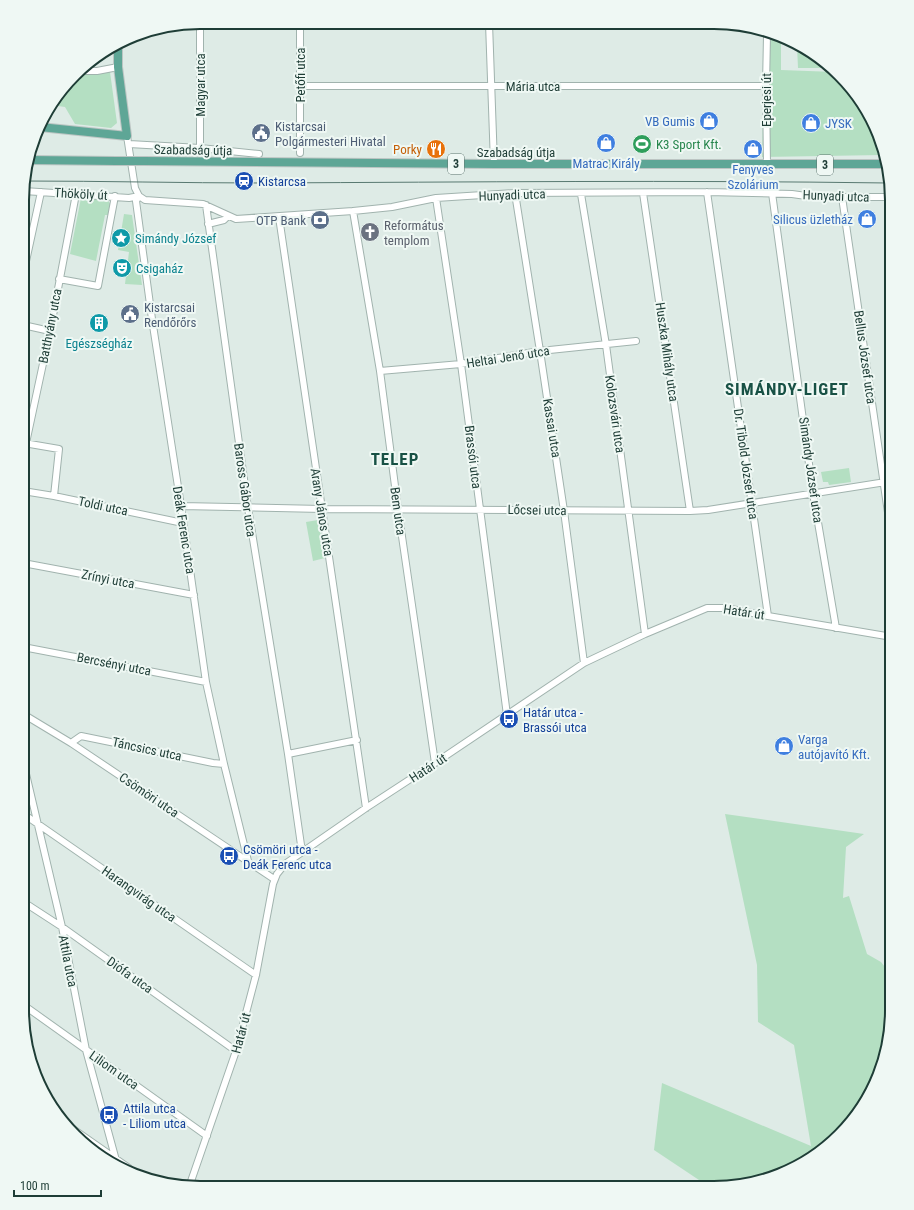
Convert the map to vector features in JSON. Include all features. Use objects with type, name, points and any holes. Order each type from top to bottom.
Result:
[{"type":"main road","points":[[45,129],[128,140],[118,67],[118,50]]},
{"type":"main road","name":"Szabadság útja","points":[[34,160],[494,164],[881,164]]},
{"type":"street","name":"Magyar utca","points":[[200,29],[200,148]]},
{"type":"street","name":"Petőfi utca","points":[[300,29],[300,153]]},
{"type":"street","points":[[489,29],[494,164]]},
{"type":"street","name":"Eperjesi út","points":[[767,37],[767,165]]},
{"type":"street","points":[[87,71],[97,71],[118,67]]},
{"type":"street","name":"Mária utca","points":[[300,86],[766,86]]},
{"type":"street","points":[[139,196],[135,188],[128,140],[259,154]]},
{"type":"street","name":"Thököly út","points":[[29,191],[129,198],[139,196]]},
{"type":"street","points":[[29,247],[41,192]]},
{"type":"street","name":"Hunyadi utca","points":[[139,196],[143,199],[150,200],[206,205],[236,219],[353,211],[392,207],[436,198],[515,193],[581,194],[708,192],[772,193],[813,197],[885,197]]},
{"type":"street","name":"Dr. Tibold József utca","points":[[708,192],[768,616]]},
{"type":"street","name":"Kassai utca","points":[[515,193],[564,511],[584,663]]},
{"type":"street","name":"Huszka Mihály utca","points":[[644,193],[690,511]]},
{"type":"street","name":"Simándy József utca","points":[[772,193],[813,493],[836,628]]},
{"type":"street","name":"Batthyány utca","points":[[29,425],[50,331],[76,194]]},
{"type":"street","name":"Kolozsvári utca","points":[[581,194],[606,345],[645,634]]},
{"type":"street","name":"Batthyány utca","points":[[59,279],[98,286],[115,196]]},
{"type":"street","name":"Deák Ferenc utca","points":[[139,196],[136,201],[152,319],[206,682],[224,764],[248,861]]},
{"type":"street","name":"Bellus József utca","points":[[842,197],[885,495]]},
{"type":"street","name":"Brassói utca","points":[[436,198],[461,364],[507,715]]},
{"type":"street","name":"Baross Gábor utca","points":[[206,205],[248,508],[288,754],[302,852]]},
{"type":"street","name":"Bem utca","points":[[353,211],[380,371],[398,509],[436,763]]},
{"type":"street","points":[[208,224],[224,220],[228,216]]},
{"type":"street","name":"Arany János utca","points":[[279,217],[366,808]]},
{"type":"street","points":[[29,326],[50,331]]},
{"type":"street","name":"Heltai Jenő utca","points":[[380,371],[461,364],[540,351],[636,341]]},
{"type":"street","name":"Batthyány utca","points":[[29,444],[59,450],[54,496]]},
{"type":"street","name":"Lőcsei utca","points":[[181,506],[322,509],[690,511],[752,504],[883,482]]},
{"type":"street","name":"Toldi utca","points":[[29,492],[183,523]]},
{"type":"street","name":"Zrínyi utca","points":[[29,564],[194,595]]},
{"type":"street","name":"Határ út","points":[[191,1181],[236,1051],[256,975],[274,879],[282,867],[366,808],[436,763],[584,663],[645,634],[710,608],[730,609],[885,636]]},
{"type":"street","name":"Bercsényi utca","points":[[29,648],[206,682]]},
{"type":"street","name":"Csömöri utca","points":[[29,718],[71,743],[274,879]]},
{"type":"street","name":"Táncsics utca","points":[[71,743],[81,736],[224,764]]},
{"type":"street","points":[[288,754],[357,740]]},
{"type":"street","name":"Attila utca","points":[[29,786],[62,927],[86,1050],[116,1159]]},
{"type":"street","name":"Harangvirág utca","points":[[29,818],[256,975]]},
{"type":"street","name":"Diófa utca","points":[[29,906],[62,927],[236,1051]]},
{"type":"street","name":"Liliom utca","points":[[29,1009],[207,1136]]},
{"type":"green space","points":[[765,37],[781,43],[781,70],[828,72],[843,87],[867,124],[879,155],[762,157]]},
{"type":"green space","points":[[797,51],[823,68],[798,68]]},
{"type":"green space","points":[[110,72],[117,123],[111,128],[75,124],[65,107],[57,106],[71,87],[85,73]]},
{"type":"green space","points":[[81,198],[107,199],[111,205],[109,215],[105,215],[96,261],[70,254]]},
{"type":"green space","points":[[124,214],[132,215],[142,285],[125,284],[129,252],[118,250]]},
{"type":"green space","points":[[849,468],[851,482],[829,485],[828,482],[823,482],[821,472]]},
{"type":"green space","points":[[318,520],[325,558],[313,561],[306,522]]},
{"type":"green space","points":[[725,814],[864,834],[846,847],[843,898],[849,896],[867,954],[881,962],[885,967],[884,1032],[876,1065],[867,1086],[843,1123],[827,1139],[799,1158],[769,1172],[747,1178],[725,1181],[700,1181],[654,1150],[662,1083],[811,1146],[794,1045],[758,1022],[757,965]]},
{"type":"tram line","points":[[30,181],[262,183],[653,181],[884,183]]},
{"type":"place","name":"VB Gumis","points":[[709,121]]},
{"type":"place","name":"JYSK","points":[[811,123]]},
{"type":"place","name":"Kistarcsai Polgármesteri Hivatal","points":[[261,133]]},
{"type":"place","name":"Matrac Király","points":[[606,143]]},
{"type":"place","name":"K3 Sport Kft.","points":[[642,144]]},
{"type":"place","name":"Porky","points":[[436,149]]},
{"type":"place","name":"Fenyves Szolárium","points":[[753,149]]},
{"type":"place","name":"Kistarcsa","points":[[244,181]]},
{"type":"place","name":"Silicus üzletház","points":[[867,219]]},
{"type":"place","name":"OTP Bank","points":[[320,220]]},
{"type":"place","name":"Református templom","points":[[370,232]]},
{"type":"place","name":"Simándy József","points":[[121,238]]},
{"type":"place","name":"Csigaház","points":[[122,268]]},
{"type":"place","name":"Kistarcsai Rendőrőrs","points":[[130,314]]},
{"type":"place","name":"Egészségház","points":[[99,323]]},
{"type":"place","name":"Határ utca - Brassói utca","points":[[509,719]]},
{"type":"place","name":"Varga autójavító Kft.","points":[[784,746]]},
{"type":"place","name":"Csömöri utca - Deák Ferenc utca","points":[[229,856]]},
{"type":"place","name":"Attila utca - Liliom utca","points":[[109,1115]]},
{"type":"district","name":"SIMÁNDY-LIGET","points":[[787,389]]},
{"type":"district","name":"TELEP","points":[[395,459]]}]
